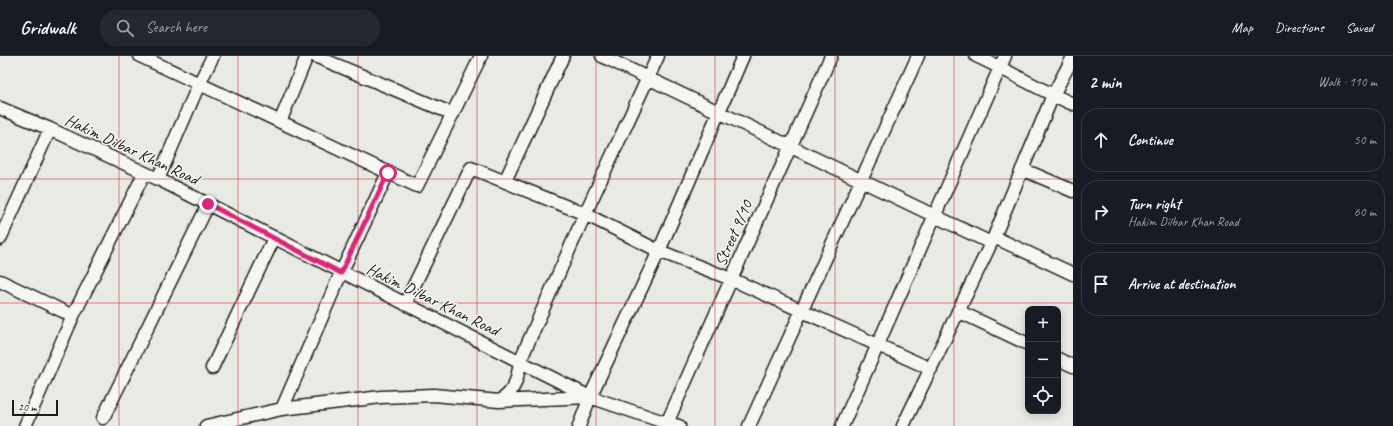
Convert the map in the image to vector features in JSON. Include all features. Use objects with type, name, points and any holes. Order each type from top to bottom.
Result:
[{"type":"street","points":[[140,56],[417,186],[481,56]]},
{"type":"street","points":[[158,179],[199,84],[213,56]]},
{"type":"street","points":[[280,122],[307,56]]},
{"type":"street","points":[[315,56],[452,114]]},
{"type":"street","points":[[505,181],[563,56]]},
{"type":"street","points":[[602,56],[935,216],[1073,274]]},
{"type":"street","points":[[500,401],[506,398],[517,382],[520,361],[585,214],[658,56]]},
{"type":"street","points":[[579,426],[590,397],[659,251],[718,112],[744,56]]},
{"type":"street","name":"Street 9/10","points":[[667,424],[831,56]]},
{"type":"street","points":[[749,426],[918,56]]},
{"type":"street","points":[[976,56],[1003,61],[1053,95],[1073,104]]},
{"type":"street","points":[[903,426],[993,240],[1053,95],[1073,57]]},
{"type":"street","points":[[842,426],[1003,61]]},
{"type":"street","name":"Hakim Dilbar Khan Road","points":[[0,108],[50,129],[144,174],[158,179],[341,273],[590,397]]},
{"type":"street","points":[[0,239],[50,129]]},
{"type":"street","points":[[405,304],[471,168],[585,214],[659,251],[731,280],[931,369]]},
{"type":"street","points":[[1022,169],[1073,191]]},
{"type":"street","points":[[282,409],[341,273],[388,173]]},
{"type":"street","points":[[25,426],[74,316],[144,174]]},
{"type":"street","points":[[103,418],[208,204]]},
{"type":"street","points":[[212,368],[274,238]]},
{"type":"street","points":[[0,281],[74,316]]},
{"type":"street","points":[[958,312],[1025,343]]},
{"type":"street","points":[[1061,360],[1073,366]]},
{"type":"street","points":[[206,426],[282,409],[381,397],[434,395],[500,401],[590,397],[667,424],[679,426]]},
{"type":"route","points":[[208,204],[341,273],[388,173]]}]
